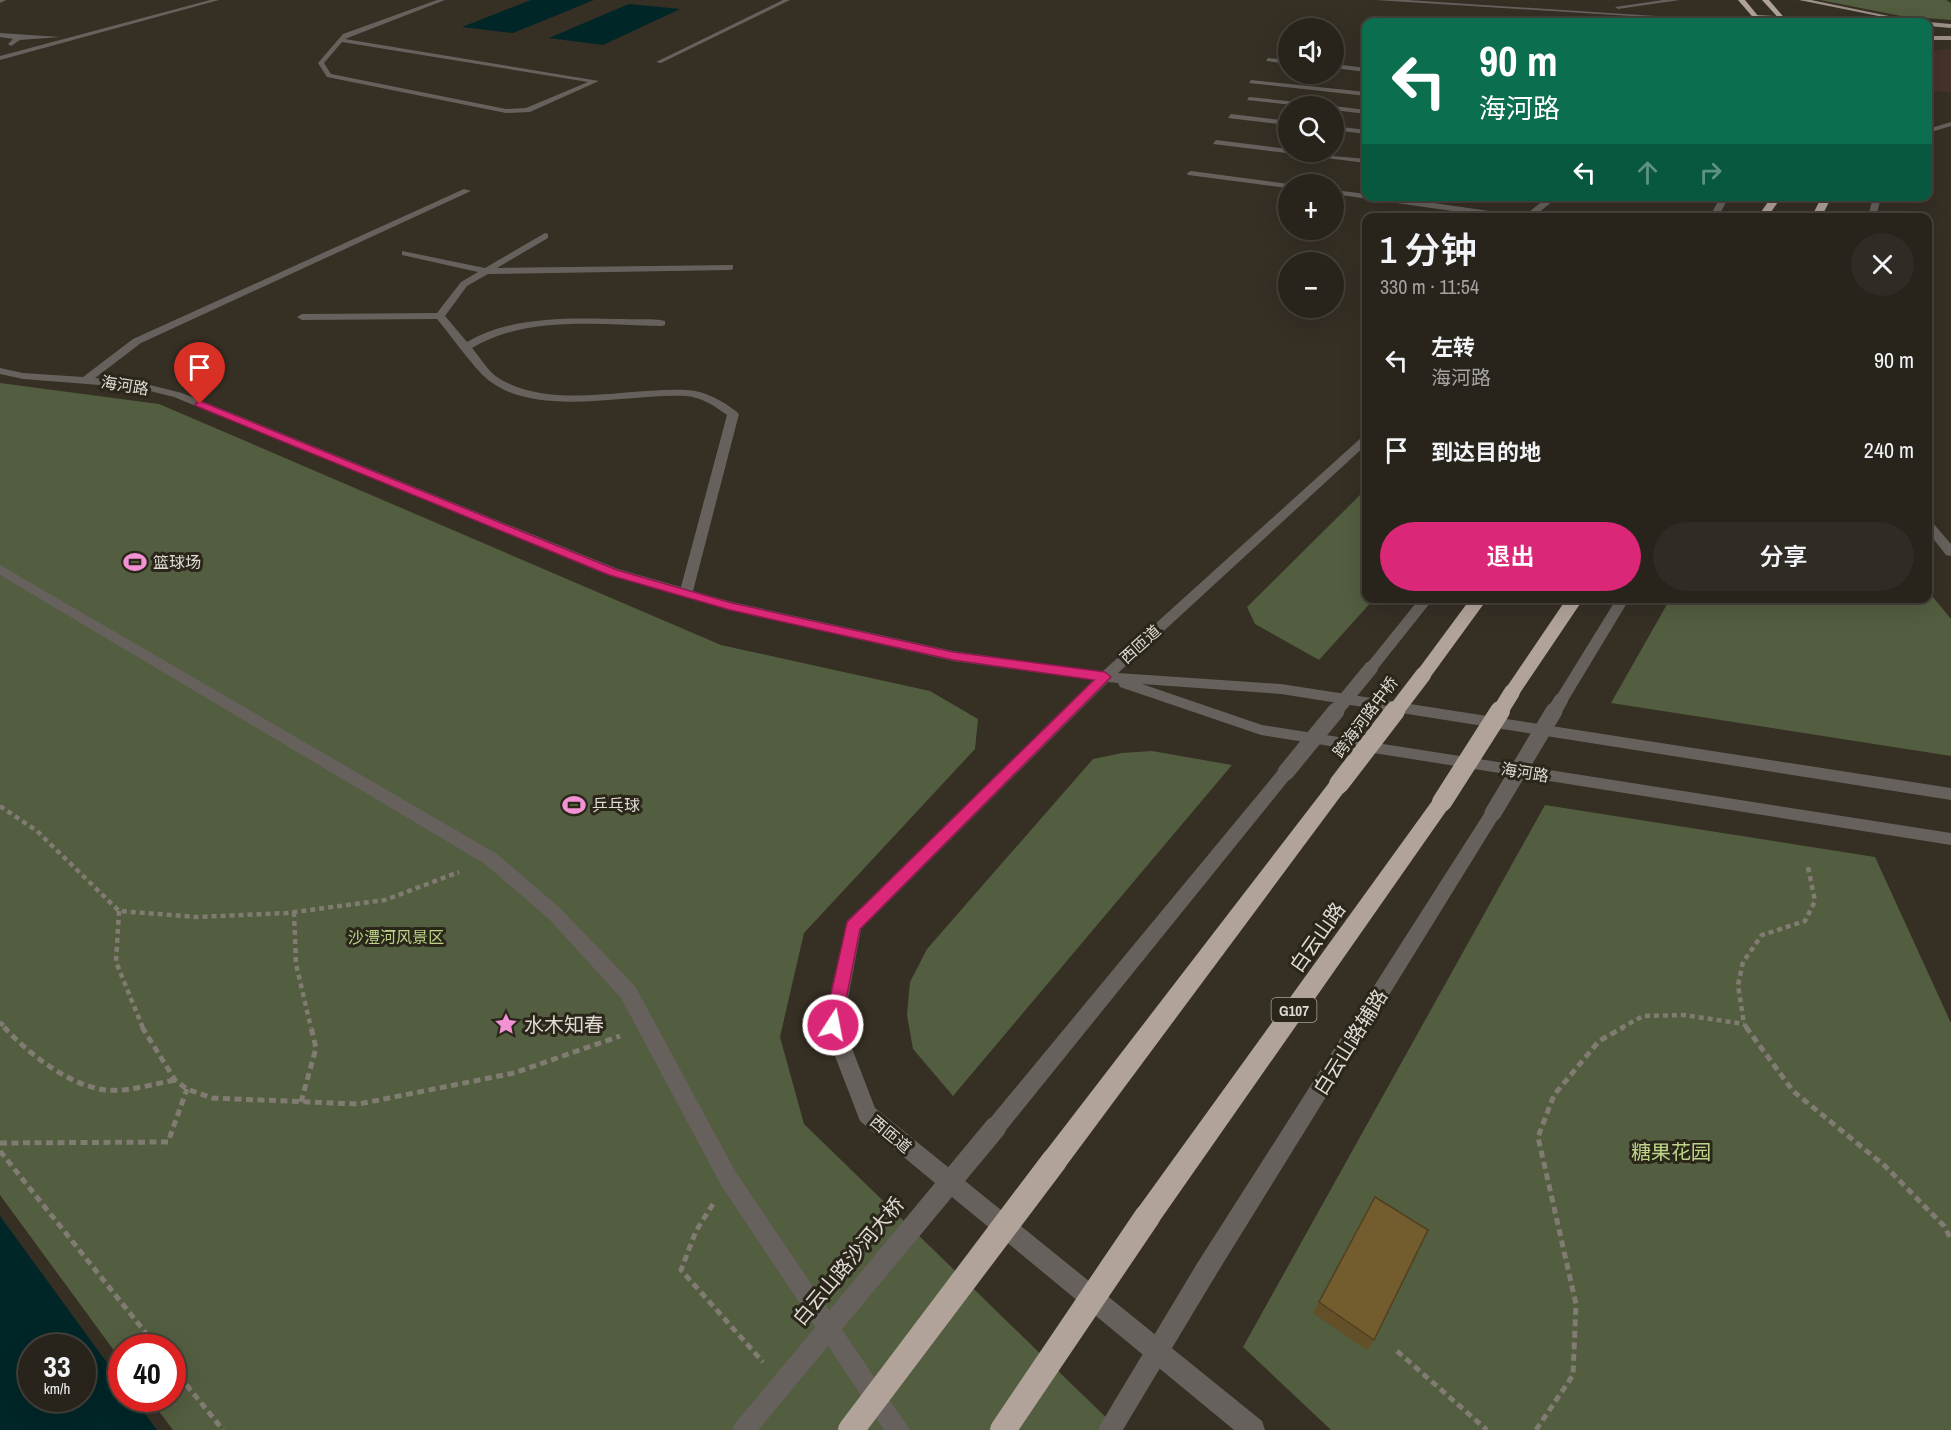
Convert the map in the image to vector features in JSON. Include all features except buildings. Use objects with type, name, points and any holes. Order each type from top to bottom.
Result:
[{"type":"highway","points":[[1741,0],[1757,18]]},
{"type":"highway","points":[[1765,0],[1781,18]]},
{"type":"highway","name":"跨海河路中桥","points":[[851,1430],[1476,603]]},
{"type":"highway","name":"白云山路","points":[[1003,1430],[1147,1217],[1442,802],[1512,692],[1573,603]]},
{"type":"main road","points":[[1802,0],[1894,18]]},
{"type":"main road","points":[[1932,25],[1951,27]]},
{"type":"main road","points":[[1932,32],[1951,33]]},
{"type":"main road","points":[[1932,39],[1951,38]]},
{"type":"street","points":[[0,58],[216,0]]},
{"type":"street","points":[[341,40],[596,81],[526,110],[506,111],[329,76],[321,63],[345,35],[442,0]]},
{"type":"street","points":[[658,62],[787,0]]},
{"type":"street","points":[[1379,0],[1722,18]]},
{"type":"street","points":[[1428,0],[1690,18]]},
{"type":"street","points":[[1593,11],[1653,5],[1677,0]]},
{"type":"street","points":[[1593,11],[1630,18]]},
{"type":"street","points":[[0,35],[18,39],[69,39]]},
{"type":"street","points":[[18,39],[9,45],[25,51]]},
{"type":"street","points":[[1268,60],[1278,61]]},
{"type":"street","points":[[1344,67],[1362,70]]},
{"type":"street","points":[[1251,82],[1362,94]]},
{"type":"street","points":[[1248,99],[1278,102]]},
{"type":"street","points":[[1344,109],[1362,112]]},
{"type":"street","points":[[1231,116],[1278,122]]},
{"type":"street","points":[[1932,130],[1951,124]]},
{"type":"street","points":[[1344,129],[1362,132]]},
{"type":"street","points":[[1216,141],[1278,150]]},
{"type":"street","points":[[1344,158],[1362,160]]},
{"type":"street","points":[[1191,173],[1278,185]]},
{"type":"street","points":[[86,380],[136,341],[467,191]]},
{"type":"street","points":[[1344,193],[1362,196]]},
{"type":"street","points":[[1400,201],[1488,213]]},
{"type":"street","points":[[1532,213],[1548,201]]},
{"type":"street","points":[[440,316],[464,284],[545,236]]},
{"type":"street","points":[[405,253],[487,271],[730,267]]},
{"type":"street","points":[[302,317],[440,316],[468,346],[494,380],[528,395],[600,398],[688,393],[717,402],[734,414],[686,594]]},
{"type":"street","points":[[468,346],[478,337],[496,330],[541,324],[662,323]]},
{"type":"street","name":"海河路","points":[[0,370],[23,376],[138,386],[178,395],[613,572],[730,606],[953,656],[1105,677],[1281,689],[1951,794]]},
{"type":"street","name":"西匝道","points":[[1253,1430],[867,1114],[833,1025],[853,926],[1105,677],[1362,443]]},
{"type":"street","points":[[1932,530],[1951,552]]},
{"type":"street","points":[[0,569],[490,860],[563,923],[628,992],[649,1026],[728,1178],[898,1430]]},
{"type":"street","name":"跨海河路中桥","points":[[995,1128],[1424,603]]},
{"type":"street","name":"白云山路辅路","points":[[1110,1430],[1206,1270],[1493,813],[1621,603]]},
{"type":"street","name":"海河路","points":[[1105,677],[1261,730],[1951,839]]},
{"type":"street","name":"白云山路沙河大桥","points":[[744,1430],[995,1128]]},
{"type":"path","points":[[0,806],[37,831],[119,911],[197,917],[294,912],[385,900],[490,860]]},
{"type":"path","points":[[1808,867],[1815,901],[1805,921],[1762,935],[1743,962],[1738,985],[1744,1024],[1794,1091],[1885,1166],[1944,1226],[1951,1239]]},
{"type":"path","points":[[119,911],[116,962],[141,1023],[175,1080],[187,1089],[212,1098],[359,1104],[514,1072],[649,1026]]},
{"type":"path","points":[[294,912],[296,964],[316,1048],[301,1102]]},
{"type":"path","points":[[1536,1430],[1574,1375],[1576,1304],[1538,1137],[1554,1095],[1599,1041],[1643,1016],[1684,1015],[1744,1024]]},
{"type":"path","points":[[0,1022],[25,1049],[61,1074],[105,1090],[135,1088],[175,1080]]},
{"type":"path","points":[[0,1143],[168,1142],[187,1089]]},
{"type":"path","points":[[0,1151],[147,1334]]},
{"type":"path","points":[[696,1232],[681,1270],[782,1383]]},
{"type":"path","points":[[1397,1351],[1487,1430]]},
{"type":"path","points":[[186,1384],[223,1430]]},
{"type":"shaded area","points":[[1951,49],[1951,93],[1932,91],[1932,51]]},
{"type":"green space","points":[[1820,0],[1946,0],[1951,3],[1951,20],[1901,16]]},
{"type":"green space","name":"沙澧河风景区","points":[[0,383],[159,404],[721,645],[930,691],[978,719],[975,749],[804,933],[780,1037],[804,1124],[1119,1430],[173,1430],[160,1412],[186,1412],[186,1334],[108,1334],[108,1342],[0,1195]]},
{"type":"green space","points":[[1362,493],[1362,603],[1370,603],[1319,660],[1255,624],[1247,607]]},
{"type":"green space","points":[[1932,596],[1951,619],[1951,756],[1611,703],[1668,603],[1932,603]]},
{"type":"green space","points":[[1152,751],[1232,765],[953,1096],[913,1049],[907,1015],[910,982],[927,949],[1093,759],[1122,753]]},
{"type":"green space","name":"糖果花园","points":[[1545,805],[1875,857],[1951,1023],[1951,1430],[1331,1430],[1243,1347]]},
{"type":"water","points":[[531,0],[594,0],[513,33],[462,27]]},
{"type":"water","points":[[629,4],[680,9],[603,45],[549,38]]},
{"type":"water","points":[[0,1216],[86,1334],[18,1334],[18,1412],[96,1412],[96,1348],[108,1364],[108,1412],[144,1412],[157,1430],[0,1430]]},
{"type":"place","name":"篮球场","points":[[135,562]]},
{"type":"place","name":"乒乓球","points":[[574,805]]},
{"type":"place","name":"水木知春","points":[[506,1024]]},
{"type":"route","points":[[200,404],[613,572],[730,606],[953,656],[1105,677],[853,926],[833,1025]]}]
